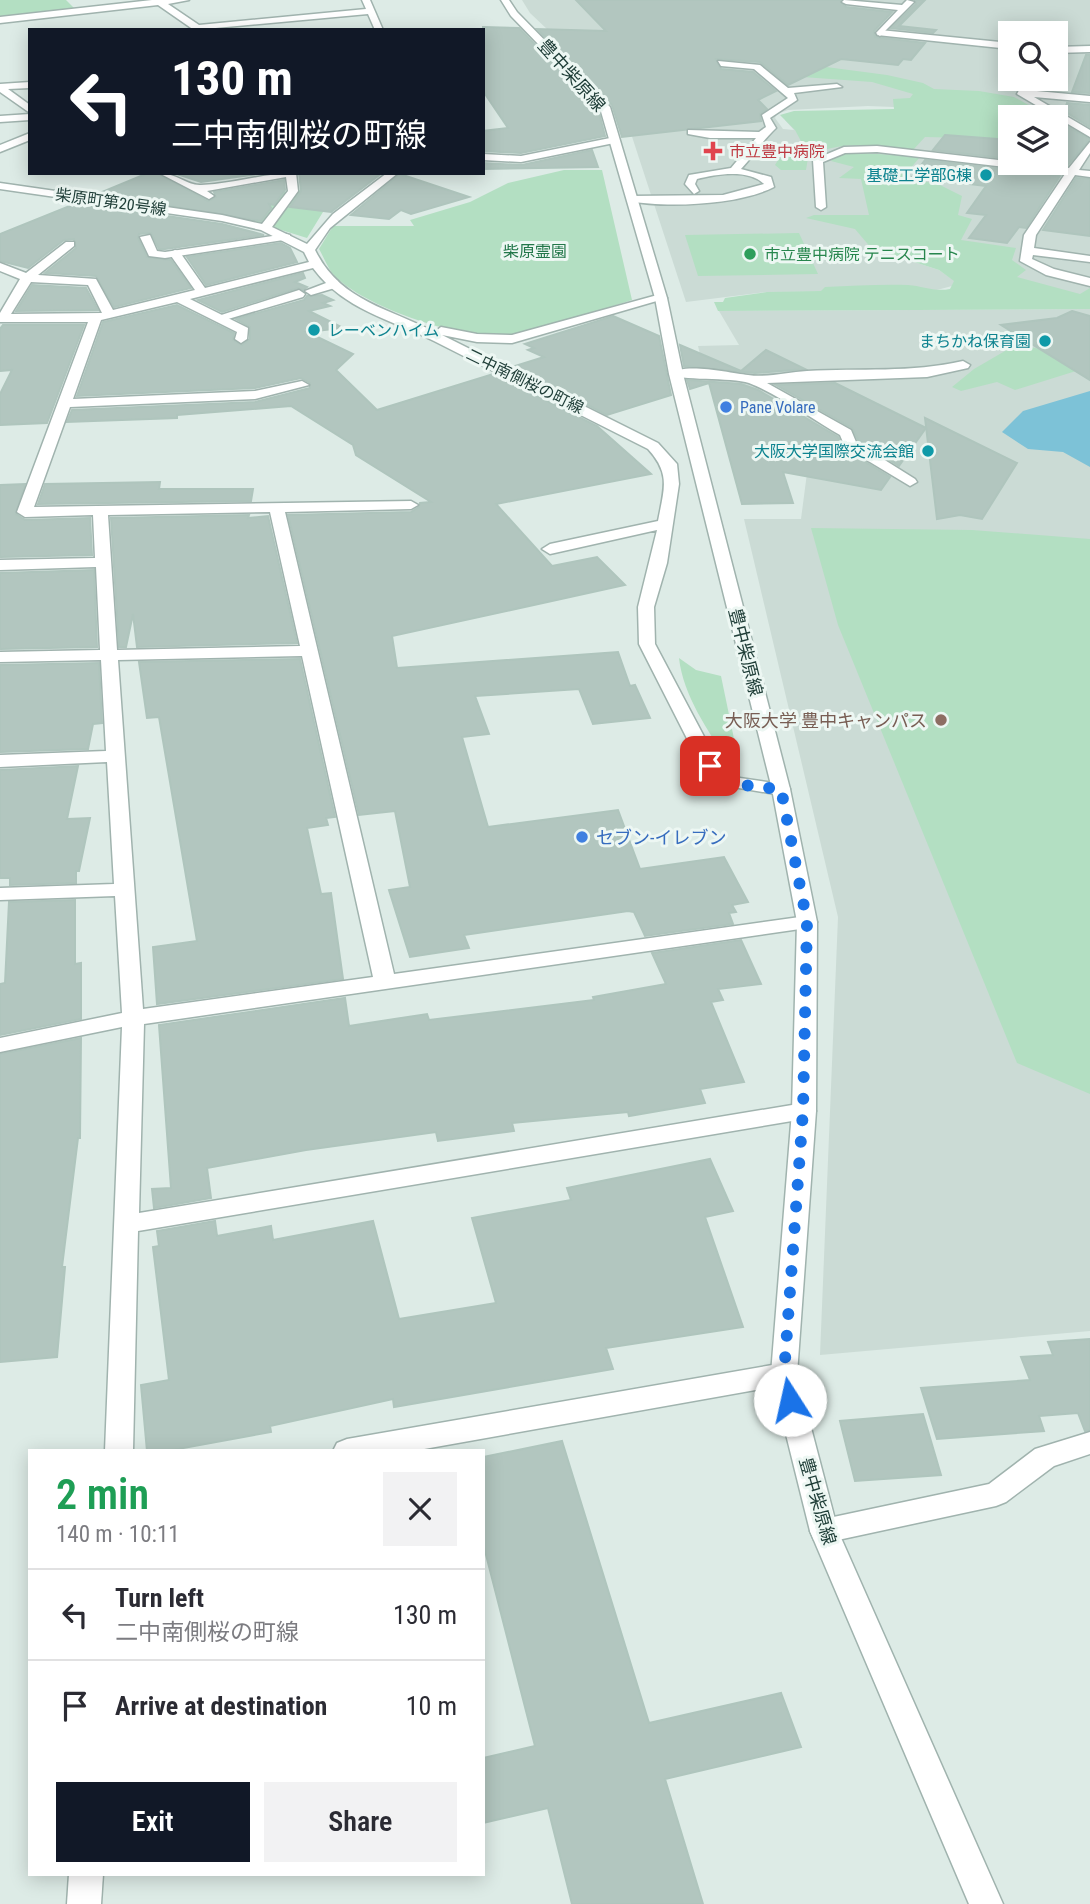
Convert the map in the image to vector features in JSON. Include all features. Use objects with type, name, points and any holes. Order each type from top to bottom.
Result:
[{"type":"street","points":[[0,20],[185,0]]},
{"type":"street","points":[[366,0],[378,28]]},
{"type":"street","name":"豊中柴原線","points":[[505,0],[514,15],[605,107],[661,298],[676,374],[781,789],[807,922],[803,1111],[784,1374],[824,1531],[986,1904]]},
{"type":"street","points":[[911,0],[880,33],[998,45]]},
{"type":"street","points":[[158,1],[198,28]]},
{"type":"street","points":[[846,2],[904,8]]},
{"type":"street","points":[[208,28],[370,11]]},
{"type":"street","points":[[48,15],[56,22]]},
{"type":"street","points":[[1068,50],[1090,49]]},
{"type":"street","points":[[692,132],[709,135],[761,135],[771,128],[765,117],[794,99],[757,66],[721,63]]},
{"type":"street","points":[[0,88],[28,85]]},
{"type":"street","points":[[0,88],[28,109]]},
{"type":"street","points":[[787,91],[837,88]]},
{"type":"street","points":[[1020,92],[1090,99]]},
{"type":"street","points":[[1020,92],[1090,134]]},
{"type":"street","points":[[0,119],[28,117]]},
{"type":"street","points":[[0,135],[27,137]]},
{"type":"street","points":[[734,171],[760,143],[761,135]]},
{"type":"street","points":[[0,149],[27,137]]},
{"type":"street","points":[[485,158],[521,159],[615,139]]},
{"type":"street","points":[[1090,145],[1030,235],[1026,261],[1050,272],[1090,282]]},
{"type":"street","points":[[821,207],[818,160],[844,150],[877,149],[1090,174]]},
{"type":"street","points":[[632,199],[740,197],[760,193],[770,185],[767,179],[761,176],[734,171],[693,177],[690,184],[694,191]]},
{"type":"street","points":[[168,175],[199,189],[230,211],[222,218]]},
{"type":"street","points":[[199,189],[279,175]]},
{"type":"street","points":[[265,228],[293,191],[290,175]]},
{"type":"street","points":[[1,318],[102,317],[202,292],[312,257],[315,238],[337,213],[381,186],[392,175]]},
{"type":"street","name":"柴原町第20号線","points":[[0,186],[222,218],[265,228]]},
{"type":"street","points":[[0,195],[16,188]]},
{"type":"street","name":"二中南側桜の町線","points":[[265,228],[286,237],[312,257],[345,296],[387,319],[414,326],[653,446],[670,464],[672,484],[659,563],[646,607],[647,644],[710,766],[720,777],[743,786],[781,789]]},
{"type":"street","points":[[146,237],[153,254],[286,237]]},
{"type":"street","points":[[1,318],[27,278],[70,244]]},
{"type":"street","points":[[1027,251],[1090,259]]},
{"type":"street","points":[[175,253],[202,292]]},
{"type":"street","points":[[0,267],[27,278],[92,282],[102,317],[25,512],[100,513],[411,505]]},
{"type":"street","points":[[218,318],[334,284]]},
{"type":"street","points":[[179,298],[244,331],[241,340]]},
{"type":"street","points":[[414,326],[477,338],[512,339],[661,298]]},
{"type":"street","points":[[676,374],[705,373],[753,380],[809,375],[927,373],[963,365]]},
{"type":"street","points":[[753,380],[846,433],[850,444],[910,482]]},
{"type":"street","points":[[67,403],[256,395],[302,385]]},
{"type":"street","points":[[277,509],[385,981]]},
{"type":"street","points":[[100,513],[133,1018],[119,1449]]},
{"type":"street","points":[[550,549],[665,524]]},
{"type":"street","points":[[0,565],[103,562]]},
{"type":"street","points":[[0,657],[309,651]]},
{"type":"street","points":[[0,761],[116,756]]},
{"type":"street","points":[[0,894],[125,890]]},
{"type":"street","points":[[0,1045],[133,1018],[807,922]]},
{"type":"street","points":[[126,1224],[803,1111]]},
{"type":"street","points":[[358,1449],[784,1374]]},
{"type":"street","points":[[824,1531],[996,1494],[1045,1457],[1090,1443]]},
{"type":"street","points":[[84,1904],[86,1876]]},
{"type":"shaded area","points":[[522,0],[712,0],[750,59],[765,65],[732,0],[1090,0],[1090,305],[1015,277],[857,230],[871,248],[939,270],[955,281],[952,286],[933,291],[767,292],[686,302],[622,106],[586,66],[530,13]],"holes":[[[894,107],[895,115],[785,120],[794,130],[783,129],[775,118],[777,114],[788,110]]]},
{"type":"shaded area","name":"大阪大学 豊中キャンパス","points":[[1090,309],[1090,1331],[820,1355],[838,917],[744,519],[801,519],[807,473],[750,389],[706,380],[698,346],[739,345],[719,311]]},
{"type":"green space","points":[[0,0],[66,0],[75,9],[0,18]]},
{"type":"green space","points":[[712,0],[811,65],[887,75],[923,83],[934,89],[979,91],[1014,97],[1028,105],[998,105],[998,139],[925,137],[913,150],[859,145],[832,148],[808,158],[806,170],[781,170],[775,165],[778,160],[802,143],[795,130],[780,115],[794,111],[894,109],[893,99],[910,98],[913,94],[872,82],[775,75],[765,65],[750,59]]},
{"type":"green space","points":[[851,152],[920,157],[909,170],[910,178],[940,185],[962,196],[958,215],[972,219],[961,240],[1016,248],[1012,260],[1026,270],[1017,277],[1080,294],[1090,288],[1090,309],[718,311],[714,302],[767,292],[821,291],[825,287],[887,285],[950,289],[954,281],[939,270],[871,248],[855,229],[806,218],[814,215],[869,215],[861,179],[839,178],[854,167],[831,161],[835,156]]},
{"type":"green space","name":"柴原霊園","points":[[564,170],[602,170],[632,300],[521,333],[488,335],[465,332],[414,319],[365,297],[332,273],[319,249],[333,226],[414,226],[410,220],[470,202],[508,183]]},
{"type":"green space","points":[[311,189],[348,194],[323,212],[307,238],[240,217],[282,192]]},
{"type":"green space","name":"市立豊中病院 テニスコート","points":[[799,233],[818,274],[698,276],[685,235]]},
{"type":"green space","points":[[1017,344],[1040,349],[1076,371],[1015,390],[997,382],[961,391],[952,387],[974,369]]},
{"type":"green space","points":[[811,528],[972,530],[1090,539],[1090,1094],[1017,1063],[838,625]]},
{"type":"green space","points":[[679,658],[696,670],[721,676],[738,758],[728,761],[705,725],[691,699]]},
{"type":"water","points":[[1090,391],[1090,467],[1063,452],[1028,449],[1002,432],[1023,411]]},
{"type":"building","points":[[576,0],[840,0],[846,7],[892,12],[874,31],[875,37],[925,43],[911,60],[903,59],[898,65],[841,59],[788,85],[760,62],[716,59],[721,69],[753,72],[776,91],[758,100],[767,109],[760,114],[761,121],[622,137],[612,105],[537,29],[606,31]]},
{"type":"building","points":[[915,0],[925,0],[899,26],[936,30],[933,33],[891,28],[916,4]]},
{"type":"building","points":[[483,28],[519,28],[598,109],[605,136],[521,153],[485,151],[485,131],[508,128],[485,94]]},
{"type":"building","points":[[1086,55],[1090,55],[1090,93],[1072,92]]},
{"type":"building","points":[[1066,105],[1090,105],[1090,127],[1068,113]]},
{"type":"building","points":[[1068,127],[1090,139],[1068,165]]},
{"type":"building","points":[[945,135],[998,139],[998,158],[933,150]]},
{"type":"building","points":[[592,150],[598,167],[485,169],[485,163],[522,165]]},
{"type":"building","points":[[925,160],[998,169],[998,175],[1060,176],[1026,228],[1019,227],[1007,243],[969,238],[986,215],[967,213],[986,186],[912,177]]},
{"type":"building","points":[[143,175],[161,175],[208,201],[216,197],[214,192],[284,180],[285,190],[274,205],[269,204],[271,208],[261,221],[97,194]]},
{"type":"building","points":[[180,175],[250,175],[201,182]]},
{"type":"building","points":[[299,175],[379,175],[331,212],[290,207],[301,191]]},
{"type":"building","points":[[399,175],[469,197],[411,214],[401,210],[389,219],[351,215]]},
{"type":"building","points":[[1076,178],[1090,179],[1090,236],[1043,230]]},
{"type":"building","points":[[77,203],[222,224],[264,235],[159,249],[151,233],[139,234],[138,238],[147,257],[171,260],[191,288],[114,307],[96,276],[45,273],[76,248],[74,239],[64,240],[28,268],[0,261],[0,234]]},
{"type":"building","points":[[281,243],[290,248],[297,262],[206,285],[187,257]]},
{"type":"building","points":[[303,273],[305,278],[295,282],[307,287],[303,290],[298,288],[222,312],[198,300]]},
{"type":"building","points":[[32,285],[86,288],[98,310],[16,311]]},
{"type":"building","points":[[322,295],[333,300],[323,303],[330,306],[309,311],[343,328],[307,332],[353,354],[336,370],[377,410],[493,374],[597,426],[651,474],[496,504],[552,566],[597,557],[625,585],[392,636],[397,668],[618,652],[630,686],[635,685],[650,718],[593,724],[579,689],[475,696],[489,734],[462,737],[488,827],[618,810],[640,869],[724,857],[748,902],[732,905],[736,912],[729,913],[733,924],[645,936],[634,912],[628,911],[464,935],[469,948],[410,957],[389,890],[410,887],[395,811],[359,815],[288,515],[411,512],[419,507],[420,503],[431,502],[356,455],[353,445],[291,406],[177,415],[177,418],[67,422],[72,410],[255,402],[310,388],[310,383],[301,378],[255,388],[77,396],[103,322],[177,305],[234,333],[233,340],[242,345],[250,339],[250,327],[236,319],[304,300],[307,296]]},
{"type":"building","name":"まちかね保育園","points":[[1072,311],[1090,316],[1090,380],[1001,325],[1057,318]]},
{"type":"building","points":[[613,316],[659,336],[671,395],[607,415],[512,367],[544,357],[528,350],[534,348],[525,344]]},
{"type":"building","points":[[3,325],[84,325],[47,423],[0,425],[0,394],[12,370],[0,371],[0,329]]},
{"type":"building","points":[[680,345],[741,371],[766,350],[805,369],[755,373],[684,366]]},
{"type":"building","points":[[687,380],[741,384],[758,390],[838,437],[844,449],[890,477],[881,490],[783,472],[793,503],[742,504],[709,383],[690,389]]},
{"type":"building","points":[[835,383],[926,428],[899,466],[858,440],[852,428],[776,385]]},
{"type":"building","points":[[925,418],[1017,463],[982,519],[960,515],[937,519]]},
{"type":"building","points":[[160,482],[159,489],[253,489],[251,501],[38,504],[45,484]]},
{"type":"building","points":[[25,484],[16,514],[25,520],[90,518],[92,555],[0,557],[0,485]]},
{"type":"building","points":[[249,515],[248,518],[268,516],[297,643],[137,647],[133,614],[126,647],[119,647],[111,518]]},
{"type":"building","points":[[94,570],[97,647],[0,649],[0,573]]},
{"type":"building","points":[[300,659],[335,817],[326,818],[328,825],[307,828],[321,894],[331,893],[343,979],[157,1004],[153,947],[197,941],[159,717],[147,718],[139,662]]},
{"type":"building","points":[[99,663],[102,723],[93,724],[88,749],[0,752],[0,665]]},
{"type":"building","points":[[78,766],[67,819],[90,818],[79,871],[76,871],[76,883],[10,885],[10,878],[0,878],[0,770]]},
{"type":"building","points":[[75,900],[75,964],[81,963],[81,1019],[0,1035],[0,984],[5,983],[9,902]]},
{"type":"building","points":[[741,940],[761,984],[718,989],[723,1000],[711,1002],[744,1082],[700,1089],[705,1103],[629,1116],[628,1112],[512,1123],[514,1131],[438,1141],[436,1132],[306,1150],[207,1168],[211,1198],[154,1208],[152,1189],[171,1188],[159,1025],[345,998],[349,1026],[427,1014],[429,1020],[594,1000],[593,997],[666,984],[652,953]]},
{"type":"building","points":[[81,1038],[80,1138],[62,1267],[65,1267],[57,1357],[0,1362],[0,1054]]},
{"type":"building","points":[[710,1159],[733,1211],[705,1217],[743,1327],[606,1348],[613,1369],[394,1407],[393,1399],[270,1426],[271,1432],[178,1449],[147,1449],[141,1385],[169,1380],[153,1247],[159,1246],[157,1231],[215,1221],[217,1236],[271,1226],[273,1240],[373,1221],[399,1319],[496,1303],[472,1218],[571,1200],[567,1188]]},
{"type":"building","points":[[1090,1339],[1090,1430],[1085,1431],[1078,1413],[1039,1416],[1044,1431],[937,1439],[921,1388],[1030,1380],[1021,1357],[1053,1355],[1048,1342]]},
{"type":"building","points":[[923,1414],[941,1475],[855,1481],[840,1421]]},
{"type":"building","points":[[562,1441],[649,1723],[781,1693],[801,1747],[665,1779],[703,1904],[572,1904],[548,1808],[485,1823],[485,1758],[535,1746],[485,1551],[485,1457]]},
{"type":"place","name":"市立豊中病院","points":[[713,151]]},
{"type":"place","name":"基礎工学部G棟","points":[[986,175]]},
{"type":"place","name":"市立豊中病院 テニスコート","points":[[750,254]]},
{"type":"place","name":"レーベンハイム","points":[[314,330]]},
{"type":"place","name":"まちかね保育園","points":[[1045,341]]},
{"type":"place","name":"Pane Volare","points":[[726,407]]},
{"type":"place","name":"大阪大学国際交流会館","points":[[928,451]]},
{"type":"place","name":"大阪大学 豊中キャンパス","points":[[941,720]]},
{"type":"place","name":"セブン-イレブン","points":[[582,837]]},
{"type":"route","points":[[710,766],[720,777],[743,786],[781,789],[807,922],[803,1111],[784,1374],[790,1400]]}]
